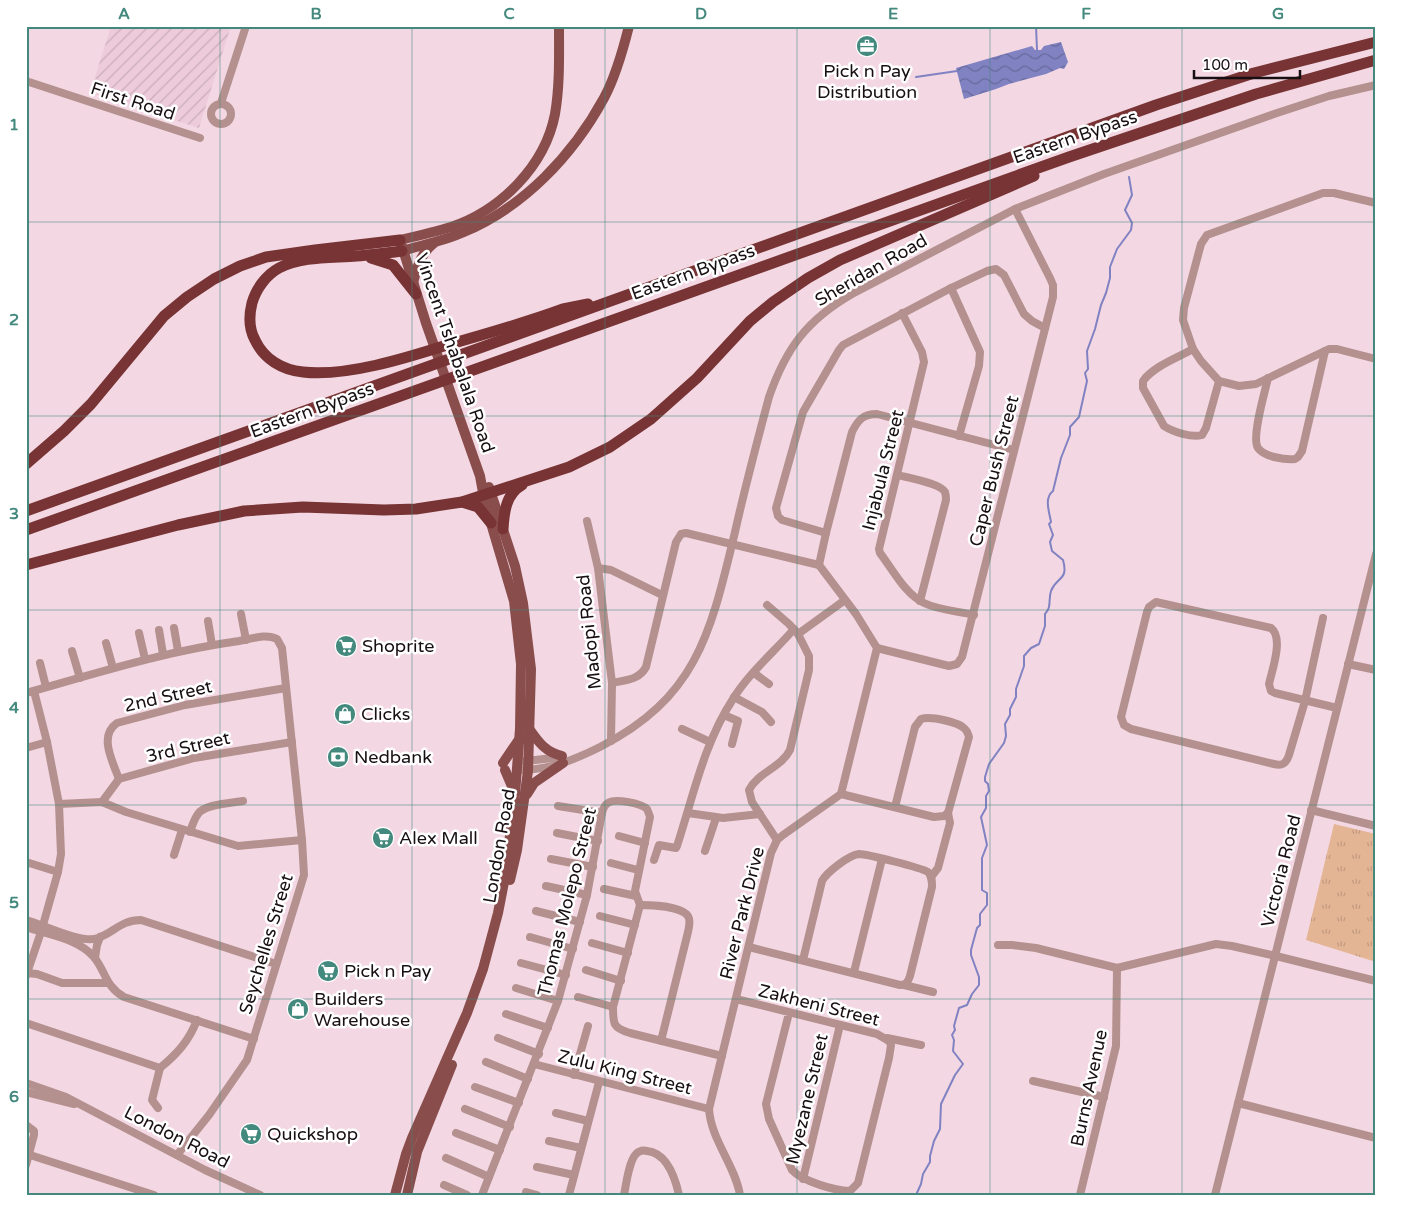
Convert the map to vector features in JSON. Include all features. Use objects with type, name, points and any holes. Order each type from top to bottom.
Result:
[{"type":"highway","name":"Eastern Bypass","points":[[26,511],[1156,105],[1254,73],[1376,42]]},
{"type":"highway","name":"Eastern Bypass","points":[[26,530],[504,361],[688,292],[1068,157],[1256,94],[1376,60]]},
{"type":"highway","points":[[26,565],[178,524],[244,511],[303,507],[384,510],[425,508],[462,502],[569,467],[610,447],[651,419],[697,378],[750,321],[772,302],[814,274],[840,260],[1026,180],[1068,157]]},
{"type":"highway","points":[[401,246],[358,256],[299,261],[278,268],[269,274],[256,292],[250,314],[253,338],[266,356],[282,367],[303,372],[332,372],[398,360],[563,309],[590,303],[609,302]]},
{"type":"highway","points":[[26,464],[64,431],[91,404],[164,316],[187,297],[214,279],[240,266],[266,257],[289,253],[401,246]]},
{"type":"highway","points":[[358,256],[375,258],[392,265],[416,294]]},
{"type":"highway","points":[[503,529],[504,514],[509,498],[518,487],[532,479]]},
{"type":"highway","points":[[462,502],[478,507],[492,523]]},
{"type":"main road","points":[[401,246],[480,214],[499,201],[519,182],[531,167],[542,149],[554,116],[558,89],[559,26]]},
{"type":"main road","points":[[401,246],[438,240],[463,233],[488,220],[532,189],[554,168],[583,133],[604,97],[616,69],[629,26]]},
{"type":"main road","points":[[413,282],[422,256],[438,240]]},
{"type":"main road","name":"Vincent Tshabalala Road","points":[[401,246],[426,323],[487,493]]},
{"type":"main road","name":"London Road","points":[[487,493],[492,523],[514,601],[518,629],[521,664],[519,738],[523,766]]},
{"type":"main road","name":"London Road","points":[[406,1195],[414,1163],[491,957],[517,850],[523,766],[530,730],[531,669],[523,604],[515,566],[503,529],[487,493]]},
{"type":"main road","points":[[519,738],[504,766],[520,797],[563,760],[546,750],[530,730]]},
{"type":"main road","name":"London Road","points":[[393,1193],[409,1146],[467,1013],[483,968],[498,912],[520,797]]},
{"type":"main road","points":[[414,1163],[414,1195]]},
{"type":"street","points":[[221,103],[246,26]]},
{"type":"street","name":"First Road","points":[[26,81],[200,138]]},
{"type":"street","name":"Sheridan Road","points":[[523,766],[575,757],[611,741],[652,713],[678,686],[690,668],[708,631],[732,545],[769,397],[783,362],[798,338],[818,317],[834,305],[1015,209],[1104,174],[1264,117],[1329,96],[1376,86]]},
{"type":"street","points":[[1376,203],[1334,193],[1323,193],[1207,235],[1201,244],[1183,315],[1193,349],[1201,361],[1219,381],[1238,386],[1247,386],[1268,378],[1325,351],[1337,349],[1376,359]]},
{"type":"street","name":"Caper Bush Street","points":[[877,648],[953,666],[962,657],[1052,297],[1052,285],[1015,209]]},
{"type":"street","points":[[826,533],[788,522],[778,516],[776,512],[803,412],[843,345],[951,288],[992,269],[1001,271],[1004,275],[1024,314],[1045,328]]},
{"type":"street","points":[[951,288],[980,352],[979,366],[959,436]]},
{"type":"street","name":"Injabula Street","points":[[902,313],[924,356],[923,371],[879,548],[880,554],[905,586],[920,601],[931,606],[974,615]]},
{"type":"street","points":[[1193,349],[1156,369],[1143,381],[1143,388],[1164,426],[1170,430],[1195,436],[1202,435],[1206,428],[1219,381]]},
{"type":"street","points":[[1268,378],[1256,432],[1256,444],[1265,454],[1295,459],[1302,451],[1325,351]]},
{"type":"street","points":[[819,565],[852,432],[859,420],[866,415],[877,414],[1014,450]]},
{"type":"street","points":[[898,475],[939,487],[946,495],[920,601]]},
{"type":"street","name":"Madopi Road","points":[[587,521],[598,568],[612,683],[611,741]]},
{"type":"street","points":[[612,683],[636,678],[646,667],[662,595],[676,542],[681,534],[692,534],[819,565],[846,600],[877,648],[841,794],[934,817],[944,816],[948,813]]},
{"type":"street","name":"Victoria Road","points":[[1215,1195],[1376,554]]},
{"type":"street","points":[[598,568],[611,570],[662,595]]},
{"type":"street","points":[[654,860],[659,845],[676,848],[677,846],[710,742],[734,697],[754,673],[796,632],[846,600]]},
{"type":"street","points":[[1323,618],[1305,701],[1285,763],[1274,764],[1127,727],[1122,721],[1122,711],[1147,612],[1153,603],[1162,602],[1271,628],[1276,631],[1278,641],[1269,684],[1270,688],[1275,693],[1305,701],[1337,708]]},
{"type":"street","points":[[767,605],[796,632],[810,656],[809,670],[792,745],[787,756],[783,761],[757,779],[749,790],[752,802],[777,840]]},
{"type":"street","points":[[108,984],[62,983],[37,974],[27,975],[58,872],[61,854],[58,804],[47,742],[30,692],[163,654],[246,640],[241,614]]},
{"type":"street","points":[[208,620],[212,645]]},
{"type":"street","points":[[174,628],[178,651]]},
{"type":"street","points":[[159,630],[163,654]]},
{"type":"street","points":[[139,633],[145,659]]},
{"type":"street","name":"Seychelles Street","points":[[177,1155],[210,1114],[247,1060],[304,875],[292,742],[280,643],[267,636],[246,640]]},
{"type":"street","points":[[106,643],[113,668]]},
{"type":"street","points":[[72,651],[80,678]]},
{"type":"street","points":[[40,663],[46,687]]},
{"type":"street","points":[[1348,664],[1376,670]]},
{"type":"street","points":[[754,673],[769,684]]},
{"type":"street","name":"2nd Street","points":[[119,779],[107,738],[110,730],[117,723],[185,705],[286,688]]},
{"type":"street","points":[[734,697],[762,712],[771,722]]},
{"type":"street","points":[[724,714],[738,721],[732,744]]},
{"type":"street","points":[[895,807],[915,727],[921,719],[932,718],[961,726],[969,737],[948,813],[950,819],[948,832],[938,868],[930,875]]},
{"type":"street","points":[[682,729],[710,742]]},
{"type":"street","points":[[26,748],[47,742]]},
{"type":"street","name":"3rd Street","points":[[119,779],[194,758],[292,742]]},
{"type":"street","points":[[102,802],[119,779]]},
{"type":"street","name":"River Park Drive","points":[[740,1195],[729,1162],[712,1126],[709,1110],[771,853],[777,840],[841,794]]},
{"type":"street","name":"Thomas Molepo Street","points":[[482,1195],[539,1054],[558,1001],[587,895],[602,813],[606,804],[613,800],[635,804],[646,809],[650,817],[635,891],[640,905]]},
{"type":"street","points":[[174,855],[186,831],[201,810],[207,807],[243,801]]},
{"type":"street","points":[[58,804],[102,802],[117,809],[238,846],[302,840]]},
{"type":"street","points":[[558,806],[602,813]]},
{"type":"street","points":[[1311,810],[1376,826]]},
{"type":"street","points":[[688,813],[716,818],[733,818],[760,814]]},
{"type":"street","points":[[705,851],[716,818]]},
{"type":"street","points":[[557,833],[598,840]]},
{"type":"street","points":[[618,836],[645,843]]},
{"type":"street","points":[[802,960],[824,877],[850,857],[858,854],[882,859],[917,868],[930,875]]},
{"type":"street","points":[[551,859],[593,867]]},
{"type":"street","points":[[854,972],[882,859]]},
{"type":"street","points":[[26,862],[58,872]]},
{"type":"street","points":[[611,863],[638,870]]},
{"type":"street","points":[[906,984],[910,976],[932,886],[930,875]]},
{"type":"street","points":[[546,886],[587,895]]},
{"type":"street","points":[[604,889],[636,896]]},
{"type":"street","points":[[661,1040],[688,932],[689,919],[687,915],[678,910],[660,906],[640,905],[613,1008],[613,1021],[615,1025],[623,1031],[722,1056]]},
{"type":"street","points":[[536,911],[580,922]]},
{"type":"street","points":[[600,916],[635,925]]},
{"type":"street","points":[[26,920],[78,944],[95,958],[112,989],[124,997],[254,1038]]},
{"type":"street","points":[[26,927],[42,928],[86,939],[100,938],[129,921],[141,920],[276,964]]},
{"type":"street","points":[[530,937],[573,949]]},
{"type":"street","points":[[95,958],[100,938]]},
{"type":"street","points":[[592,943],[628,953]]},
{"type":"street","points":[[998,945],[1036,948],[1117,968],[1216,944],[1276,956],[1376,981]]},
{"type":"street","points":[[749,947],[933,992]]},
{"type":"street","points":[[521,963],[566,975]]},
{"type":"street","name":"Burns Avenue","points":[[1080,1195],[1104,1097],[1117,1033],[1117,968]]},
{"type":"street","points":[[586,970],[621,981]]},
{"type":"street","points":[[516,988],[558,1001]]},
{"type":"street","points":[[578,997],[613,1008]]},
{"type":"street","name":"Zakheni Street","points":[[736,999],[877,1034],[889,1042],[920,1045]]},
{"type":"street","points":[[789,1013],[770,1086],[766,1112],[792,1170],[804,1179],[843,1191],[854,1189],[858,1183],[889,1058],[889,1042]]},
{"type":"street","points":[[506,1014],[548,1028]]},
{"type":"street","points":[[158,1108],[152,1100],[160,1068],[182,1048],[191,1036],[197,1020]]},
{"type":"street","points":[[26,1023],[160,1068]]},
{"type":"street","name":"Myezane Street","points":[[804,1179],[840,1025]]},
{"type":"street","points":[[574,1075],[588,1026]]},
{"type":"street","points":[[498,1038],[539,1054]]},
{"type":"street","points":[[486,1062],[528,1079]]},
{"type":"street","name":"Zulu King Street","points":[[534,1064],[709,1110]]},
{"type":"street","points":[[1033,1081],[1104,1097]]},
{"type":"street","points":[[569,1195],[599,1082]]},
{"type":"street","name":"London Road","points":[[26,1083],[57,1093],[230,1182],[260,1195]]},
{"type":"street","points":[[475,1087],[519,1103]]},
{"type":"street","name":"London Road","points":[[26,1092],[80,1105]]},
{"type":"street","points":[[1238,1103],[1376,1138]]},
{"type":"street","points":[[465,1109],[510,1127]]},
{"type":"street","points":[[556,1113],[588,1121]]},
{"type":"street","points":[[26,1125],[34,1131],[30,1155],[26,1165]]},
{"type":"street","points":[[456,1133],[500,1150]]},
{"type":"street","points":[[549,1141],[581,1148]]},
{"type":"street","points":[[624,1195],[633,1159],[637,1153],[643,1150],[655,1152],[663,1158],[679,1195]]},
{"type":"street","points":[[30,1155],[154,1195]]},
{"type":"street","points":[[446,1158],[489,1177]]},
{"type":"street","points":[[537,1167],[574,1174]]},
{"type":"street","points":[[444,1186],[467,1195]]},
{"type":"street","points":[[526,1192],[537,1195]]},
{"type":"shaded area","points":[[111,26],[231,26],[199,128],[90,93]]},
{"type":"green space","points":[[1334,824],[1376,834],[1376,962],[1306,940]]},
{"type":"water","points":[[1061,42],[1068,62],[1064,69],[1060,68],[964,99],[956,68],[1032,46],[1035,50],[1041,50],[1044,46]]},
{"type":"waterway","points":[[1036,26],[1037,50]]},
{"type":"waterway","points":[[916,77],[957,71]]},
{"type":"waterway","points":[[916,1195],[923,1174],[930,1162],[934,1141],[940,1129],[941,1104],[955,1075],[963,1064],[953,1051],[954,1040],[952,1035],[955,1030],[954,1026],[959,1008],[967,1005],[979,985],[979,977],[971,950],[977,928],[980,925],[980,914],[987,905],[987,893],[982,890],[982,858],[987,845],[981,817],[986,808],[986,796],[989,791],[985,777],[989,764],[1004,743],[1006,736],[1005,724],[1016,697],[1016,689],[1024,666],[1024,656],[1031,648],[1039,644],[1045,626],[1045,614],[1049,606],[1051,591],[1064,572],[1063,560],[1052,551],[1050,542],[1053,535],[1049,524],[1051,522],[1048,501],[1053,491],[1061,458],[1070,435],[1070,427],[1079,417],[1087,381],[1085,373],[1088,369],[1087,351],[1106,293],[1110,278],[1110,267],[1117,249],[1131,230],[1132,223],[1125,210],[1132,195],[1129,177]]},
{"type":"place","name":"Pick n Pay Distribution","points":[[867,46]]},
{"type":"place","name":"Shoprite","points":[[346,646]]},
{"type":"place","name":"Clicks","points":[[345,714]]},
{"type":"place","name":"Nedbank","points":[[338,757]]},
{"type":"place","name":"Alex Mall","points":[[383,838]]},
{"type":"place","name":"Pick n Pay","points":[[328,971]]},
{"type":"place","name":"Builders Warehouse","points":[[298,1009]]},
{"type":"place","name":"Quickshop","points":[[251,1134]]}]
